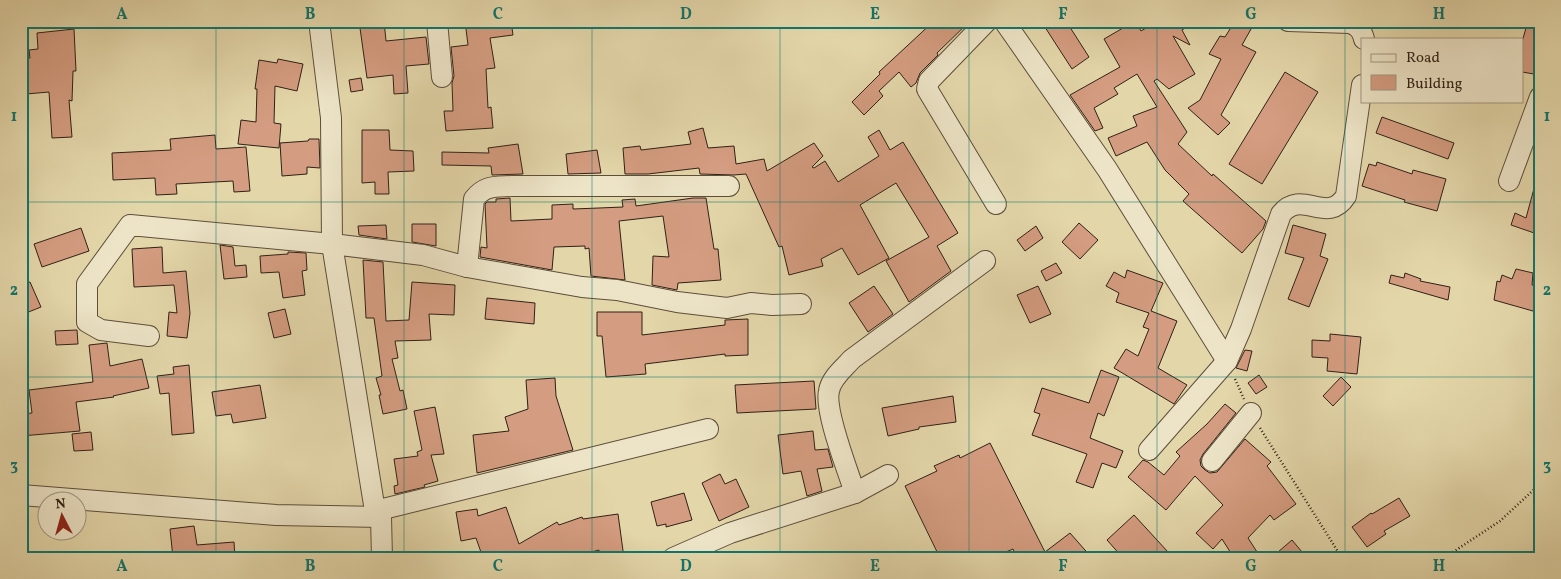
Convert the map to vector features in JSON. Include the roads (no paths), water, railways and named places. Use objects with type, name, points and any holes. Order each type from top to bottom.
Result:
[{"type":"street","points":[[319,21],[331,118],[330,183],[332,244],[378,514],[382,558]]},
{"type":"street","points":[[436,21],[442,77]]},
{"type":"street","points":[[987,21],[929,81],[927,89],[996,204]]},
{"type":"street","points":[[1004,21],[1107,169],[1226,361]]},
{"type":"street","points":[[1288,21],[1350,22],[1360,28]]},
{"type":"street","points":[[1149,450],[1226,361],[1241,329],[1281,214],[1287,206],[1294,204],[1329,209],[1340,205],[1346,196],[1361,92]]},
{"type":"street","points":[[1509,181],[1540,98]]},
{"type":"street","points":[[467,266],[474,199],[486,188],[512,186],[729,186]]},
{"type":"street","points":[[149,336],[101,330],[88,322],[87,284],[130,225],[332,244],[422,255],[467,266],[582,287],[617,290],[677,302],[727,308],[751,303],[772,305],[801,304]]},
{"type":"street","points":[[855,493],[828,408],[828,390],[837,375],[852,359],[985,261]]},
{"type":"street","points":[[1212,461],[1251,413]]},
{"type":"street","points":[[21,495],[276,515],[378,514],[708,429]]},
{"type":"street","points":[[673,558],[730,533],[855,493],[888,475]]}]
